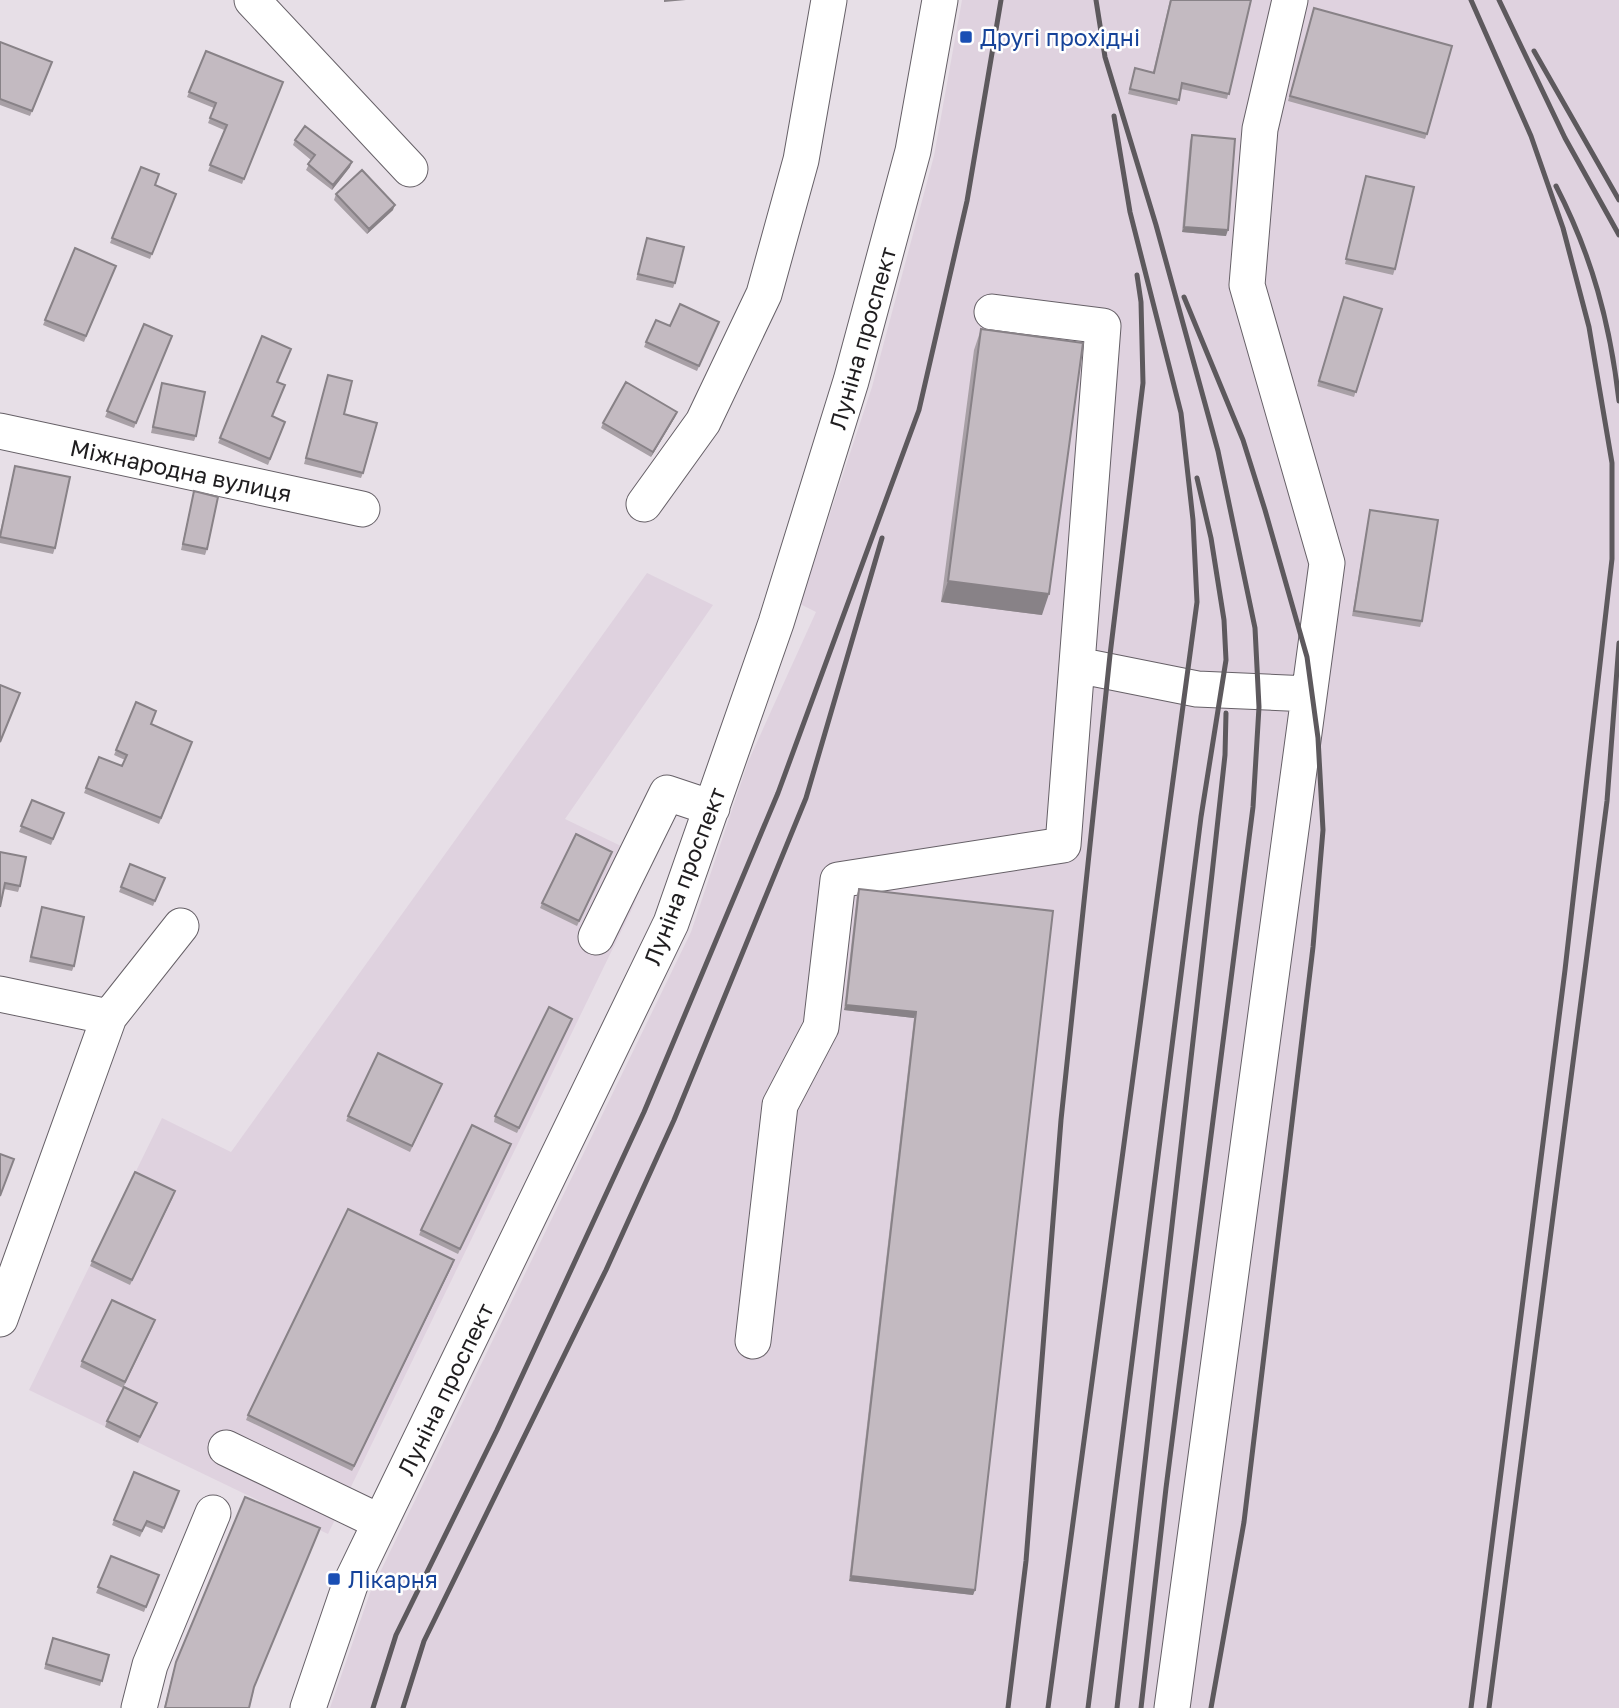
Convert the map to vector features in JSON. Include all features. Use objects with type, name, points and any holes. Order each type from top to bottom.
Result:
[{"type":"street","points":[[252,0],[410,169]]},
{"type":"street","points":[[644,504],[704,422],[764,294],[801,160],[829,0]]},
{"type":"street","name":"Луніна проспект","points":[[308,1708],[350,1585],[671,923],[776,623],[851,381],[913,151],[940,0]]},
{"type":"street","points":[[1172,1708],[1327,563],[1247,285],[1260,129],[1290,0]]},
{"type":"street","points":[[753,1341],[780,1105],[821,1027],[838,880],[1063,845],[1103,326],[992,312]]},
{"type":"street","name":"Міжнародна вулиця","points":[[0,430],[362,509]]},
{"type":"street","points":[[1077,665],[1197,689],[1309,694]]},
{"type":"street","points":[[596,937],[667,793],[712,808]]},
{"type":"street","points":[[0,1319],[109,1017],[181,926]]},
{"type":"street","points":[[0,994],[109,1017]]},
{"type":"street","points":[[226,1448],[380,1522]]},
{"type":"street","points":[[139,1708],[150,1665],[213,1514]]},
{"type":"shaded area","points":[[962,0],[1619,0],[1619,1708],[330,1708],[370,1593],[691,932],[748,762],[816,612],[800,604],[872,387],[934,156]]},
{"type":"shaded area","points":[[647,573],[713,605],[565,819],[650,860],[633,907],[328,1534],[29,1390],[162,1118],[231,1152]]},
{"type":"building","points":[[1171,0],[1251,0],[1229,94],[1182,83],[1179,100],[1130,89],[1135,68],[1154,73]]},
{"type":"building","points":[[1314,8],[1452,46],[1427,134],[1290,96]]},
{"type":"building","points":[[0,42],[52,62],[32,111],[0,99]]},
{"type":"building","points":[[206,51],[283,82],[244,179],[210,165],[227,125],[210,118],[216,103],[189,92]]},
{"type":"building","points":[[305,126],[352,162],[333,185],[308,164],[315,155],[295,140]]},
{"type":"building","points":[[1192,135],[1235,139],[1228,230],[1184,227]]},
{"type":"building","points":[[141,167],[159,174],[155,185],[176,194],[152,254],[112,238]]},
{"type":"building","points":[[362,170],[395,205],[369,229],[336,194]]},
{"type":"building","points":[[1366,176],[1414,187],[1395,269],[1346,259]]},
{"type":"building","points":[[647,238],[684,247],[675,283],[638,274]]},
{"type":"building","points":[[75,248],[116,266],[86,336],[45,320]]},
{"type":"building","points":[[1344,297],[1382,309],[1356,392],[1319,381]]},
{"type":"building","points":[[680,304],[719,322],[699,366],[646,342],[656,320],[670,326]]},
{"type":"building","points":[[144,324],[172,336],[136,423],[107,411]]},
{"type":"building","points":[[981,329],[1083,343],[1049,594],[948,581]]},
{"type":"building","points":[[262,336],[291,349],[277,382],[285,385],[272,416],[285,422],[270,459],[220,438]]},
{"type":"building","points":[[328,375],[352,381],[344,414],[377,423],[363,473],[306,458]]},
{"type":"building","points":[[626,382],[677,412],[653,452],[603,423]]},
{"type":"building","points":[[162,383],[205,392],[196,436],[153,427]]},
{"type":"building","points":[[15,466],[70,477],[55,548],[0,537]]},
{"type":"building","points":[[194,491],[218,497],[207,549],[183,544]]},
{"type":"building","points":[[1370,510],[1438,520],[1422,621],[1354,611]]},
{"type":"building","points":[[0,685],[20,693],[0,742]]},
{"type":"building","points":[[136,702],[156,711],[151,724],[192,742],[161,818],[86,788],[99,757],[122,766],[127,755],[116,750]]},
{"type":"building","points":[[32,800],[64,813],[53,839],[21,826]]},
{"type":"building","points":[[576,834],[612,852],[579,921],[542,903]]},
{"type":"building","points":[[0,852],[26,857],[20,886],[5,883],[0,907]]},
{"type":"building","points":[[130,864],[165,878],[155,901],[121,887]]},
{"type":"building","points":[[859,889],[1053,911],[975,1590],[851,1576],[916,1012],[846,1005]]},
{"type":"building","points":[[42,907],[84,917],[74,966],[31,957]]},
{"type":"building","points":[[549,1007],[572,1019],[519,1128],[495,1116]]},
{"type":"building","points":[[378,1053],[442,1084],[412,1146],[348,1116]]},
{"type":"building","points":[[472,1125],[511,1144],[460,1249],[421,1230]]},
{"type":"building","points":[[0,1154],[14,1159],[0,1196]]},
{"type":"building","points":[[135,1172],[175,1191],[132,1280],[92,1261]]},
{"type":"building","points":[[348,1209],[454,1260],[354,1466],[248,1415]]},
{"type":"building","points":[[112,1300],[155,1320],[125,1382],[82,1361]]},
{"type":"building","points":[[124,1387],[157,1403],[140,1437],[107,1421]]},
{"type":"building","points":[[134,1472],[179,1491],[164,1528],[147,1521],[142,1531],[114,1520]]},
{"type":"building","points":[[245,1497],[320,1528],[254,1687],[249,1708],[165,1708],[176,1662]]},
{"type":"building","points":[[111,1556],[159,1575],[146,1607],[98,1587]]},
{"type":"building","points":[[53,1638],[109,1655],[102,1681],[46,1664]]},
{"type":"railway","points":[[373,1708],[396,1635],[497,1430],[644,1112],[778,793],[919,410],[967,201],[1001,0]]},
{"type":"railway","points":[[1096,0],[1105,57],[1156,225],[1218,451],[1255,628],[1259,707],[1253,807],[1166,1488],[1141,1708]]},
{"type":"railway","points":[[1471,0],[1531,136],[1563,228],[1589,327],[1612,463],[1612,559],[1565,970],[1471,1708]]},
{"type":"railway","points":[[1499,0],[1565,138],[1619,235]]},
{"type":"railway","points":[[1534,51],[1619,200]]},
{"type":"railway","points":[[1048,1708],[1197,602],[1193,520],[1181,413],[1130,212],[1114,116]]},
{"type":"railway","points":[[1556,186],[1580,238],[1598,290],[1619,401]]},
{"type":"railway","points":[[1008,1708],[1026,1561],[1061,1120],[1110,655],[1143,383],[1141,302],[1137,275]]},
{"type":"railway","points":[[1184,297],[1243,440],[1307,657],[1318,738],[1323,830],[1313,947],[1244,1522],[1211,1708]]},
{"type":"railway","points":[[1088,1708],[1201,817],[1226,660],[1224,620],[1211,538],[1197,478]]},
{"type":"railway","points":[[403,1708],[424,1641],[606,1270],[674,1120],[806,798],[882,538]]},
{"type":"railway","points":[[1489,1708],[1607,801],[1619,643]]},
{"type":"railway","points":[[1117,1708],[1212,874],[1225,755],[1226,713]]},
{"type":"place","name":"Другі прохідні","points":[[966,37]]},
{"type":"place","name":"Лікарня","points":[[334,1579]]}]
